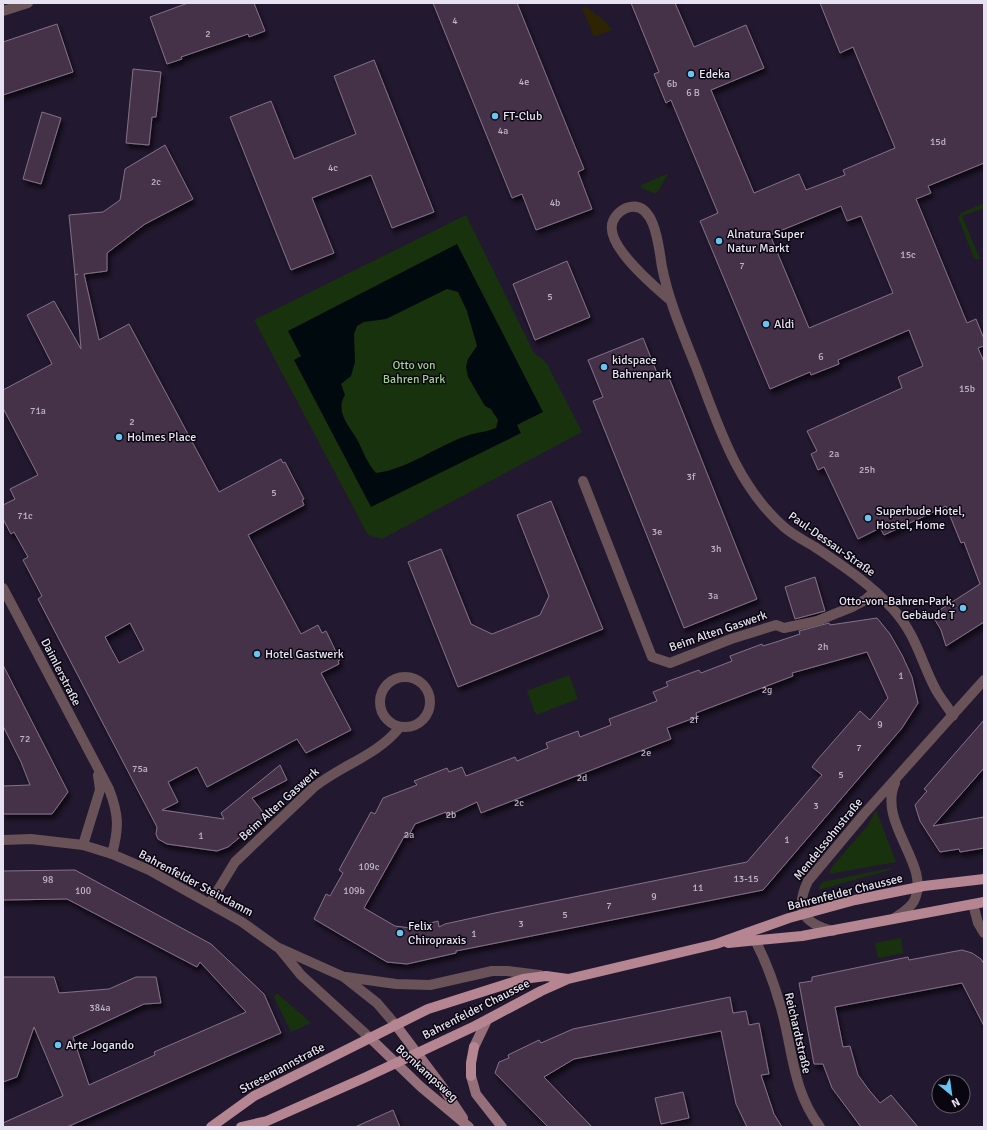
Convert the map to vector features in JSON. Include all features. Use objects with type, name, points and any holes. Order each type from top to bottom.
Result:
[{"type":"main road","name":"Bahrenfelder Chaussee","points":[[396,1063],[487,1020],[541,991],[568,979],[716,944],[804,914],[855,900],[917,888],[984,879]]},
{"type":"main road","name":"Bahrenfelder Chaussee","points":[[716,944],[756,942],[833,930],[984,902]]},
{"type":"main road","name":"Bahrenfelder Chaussee","points":[[369,1037],[395,1024],[447,1002],[523,979],[546,976],[568,979]]},
{"type":"main road","points":[[487,1020],[474,1047],[471,1063],[471,1076],[476,1094],[484,1107],[502,1127]]},
{"type":"main road","name":"Bornkampsweg","points":[[395,1024],[441,1084],[469,1127]]},
{"type":"main road","name":"Bornkampsweg","points":[[369,1037],[396,1063],[469,1127]]},
{"type":"main road","name":"Stresemannstraße","points":[[211,1127],[254,1096],[369,1037]]},
{"type":"main road","points":[[241,1127],[267,1121],[396,1063]]},
{"type":"street","points":[[3,11],[28,3]]},
{"type":"street","name":"Paul-Dessau-Straße","points":[[670,300],[639,272],[615,240],[612,232],[613,220],[625,209],[638,207],[649,215],[655,231],[670,300],[732,459],[753,494],[768,512],[785,528],[845,566],[875,591],[907,627],[922,655],[936,690],[953,716]]},
{"type":"street","name":"Beim Alten Gaswerk","points":[[583,482],[652,657],[670,663],[732,639],[776,625],[784,628],[817,621],[852,608],[865,600],[875,591]]},
{"type":"street","name":"Daimlerstraße","points":[[3,588],[96,767],[109,789],[118,819],[117,834],[112,854]]},
{"type":"street","points":[[397,678],[410,678],[422,683],[429,694],[430,707],[424,719],[419,723],[413,726],[400,727],[388,722],[381,710],[380,697],[386,686],[397,678]]},
{"type":"street","name":"Mendelssohnstraße","points":[[804,914],[802,893],[808,881],[864,814],[984,680]]},
{"type":"street","name":"Beim Alten Gaswerk","points":[[210,903],[235,862],[313,788],[326,778],[377,750],[392,738],[400,727]]},
{"type":"street","name":"Daimlerstraße","points":[[83,846],[100,790],[96,767]]},
{"type":"street","name":"Mendelssohnstraße","points":[[897,777],[890,793],[890,804],[898,833],[913,866],[917,888]]},
{"type":"street","name":"Bahrenfelder Steindamm","points":[[3,840],[31,839],[83,846],[112,854],[149,870],[242,922],[277,947],[344,977],[377,1003],[395,1024]]},
{"type":"street","points":[[893,920],[914,902],[917,888]]},
{"type":"street","points":[[972,904],[978,923],[984,933]]},
{"type":"street","points":[[804,914],[807,919],[816,926],[833,930]]},
{"type":"street","name":"Reichardtstraße","points":[[756,942],[781,1007],[797,1086],[813,1118],[820,1127]]},
{"type":"street","name":"Bahrenfelder Steindamm","points":[[277,947],[301,975],[369,1037]]},
{"type":"street","points":[[344,977],[396,984],[430,985],[492,971],[507,971],[546,976]]},
{"type":"green space","points":[[669,173],[656,194],[641,188],[641,185]]},
{"type":"green space","points":[[984,203],[984,208],[962,216],[980,259],[977,259],[974,258],[958,217],[961,213]]},
{"type":"green space","name":"Otto von Bahren Park","points":[[466,215],[534,353],[546,362],[582,432],[382,539],[368,535],[254,320]]},
{"type":"green space","points":[[569,675],[578,699],[536,715],[527,691]]},
{"type":"green space","points":[[876,810],[896,862],[829,874],[832,867],[868,825]]},
{"type":"green space","points":[[890,868],[890,870],[818,890],[822,882]]},
{"type":"green space","points":[[901,938],[903,953],[878,958],[875,943]]},
{"type":"green space","points":[[278,994],[311,1023],[291,1032],[274,997]]},
{"type":"sand","points":[[585,6],[605,21],[612,30],[594,37],[582,8]]},
{"type":"shaded area","points":[[457,244],[543,412],[517,425],[521,433],[371,507],[294,360],[301,356],[288,331]],"holes":[[[447,289],[458,292],[467,311],[477,346],[468,359],[466,367],[468,377],[485,406],[491,409],[498,420],[496,428],[457,439],[412,462],[388,471],[376,473],[368,462],[359,443],[345,420],[341,408],[345,395],[341,384],[351,376],[355,362],[354,334],[357,326],[364,322],[386,319]]]},
{"type":"building","points":[[188,3],[254,3],[265,31],[249,37],[248,34],[181,57],[182,59],[167,64],[150,17]]},
{"type":"building","points":[[433,3],[517,3],[584,169],[578,172],[592,209],[536,230],[522,194],[512,198]]},
{"type":"building","points":[[631,3],[675,3],[694,47],[746,25],[764,68],[711,90],[754,193],[799,174],[806,190],[845,175],[843,170],[895,148],[853,47],[840,53],[820,3],[984,3],[984,163],[928,186],[931,193],[916,199],[967,323],[976,319],[984,339],[984,346],[978,348],[984,362],[984,622],[946,646],[941,630],[932,615],[980,584],[964,542],[961,543],[946,506],[884,535],[880,528],[858,539],[824,467],[818,470],[811,454],[817,451],[807,431],[902,388],[898,377],[923,366],[909,330],[838,360],[839,364],[811,375],[810,372],[770,389],[700,221],[718,213],[671,100],[666,103],[654,74],[659,72]],"holes":[[[841,206],[847,221],[861,216],[893,293],[809,328],[770,235]]]},
{"type":"building","points":[[57,24],[73,72],[3,95],[3,42]]},
{"type":"building","points":[[374,60],[434,212],[392,228],[371,175],[312,198],[334,253],[291,270],[230,117],[271,101],[294,159],[356,134],[334,76]]},
{"type":"building","points":[[133,69],[161,72],[156,117],[152,117],[149,145],[126,143]]},
{"type":"building","points":[[42,112],[61,118],[41,184],[23,179]]},
{"type":"building","points":[[165,145],[193,199],[145,224],[107,253],[107,271],[84,274],[99,340],[129,324],[219,492],[281,459],[283,463],[285,462],[304,499],[302,500],[304,505],[248,535],[301,634],[318,625],[322,633],[326,631],[340,660],[338,661],[339,664],[321,673],[351,730],[306,753],[297,739],[207,787],[197,767],[168,782],[178,802],[162,810],[224,819],[221,813],[280,765],[287,780],[252,798],[266,816],[228,847],[217,851],[167,844],[158,839],[156,834],[157,827],[38,599],[42,596],[23,560],[28,557],[14,532],[11,534],[3,519],[3,505],[15,499],[10,489],[38,475],[3,408],[3,390],[52,364],[27,315],[54,301],[81,349],[69,215],[103,212],[120,200],[125,169]],"holes":[[[130,623],[144,650],[119,663],[105,637]]]},
{"type":"building","points":[[567,261],[590,317],[535,340],[513,284]]},
{"type":"building","points":[[643,338],[657,373],[666,370],[757,599],[684,628],[593,401],[603,397],[588,360]]},
{"type":"building","points":[[551,501],[603,629],[458,687],[408,562],[441,549],[471,624],[492,634],[540,615],[549,596],[517,515]]},
{"type":"building","points":[[815,577],[825,611],[795,619],[785,587]]},
{"type":"building","points":[[877,618],[890,634],[902,655],[912,677],[918,703],[902,728],[763,890],[456,951],[456,953],[407,964],[387,962],[314,919],[326,894],[330,896],[343,873],[339,870],[371,812],[375,814],[383,798],[417,785],[414,781],[447,768],[449,772],[462,767],[466,776],[515,757],[517,761],[548,748],[546,743],[578,731],[580,737],[611,725],[609,719],[657,701],[653,692],[668,686],[666,682],[699,670],[701,673],[732,661],[730,656],[762,644],[763,646],[800,634],[799,631],[829,623],[830,625]],"holes":[[[867,652],[888,698],[870,720],[860,711],[818,759],[812,767],[822,775],[747,862],[495,913],[445,924],[439,927],[438,921],[411,928],[395,926],[364,908],[405,835],[408,837],[415,824],[446,812],[447,816],[477,802],[481,813],[671,739],[667,728],[697,717],[696,713],[793,676],[792,673]]]},
{"type":"building","points":[[3,665],[68,792],[52,814],[3,814],[3,786],[30,785],[21,762],[3,726]]},
{"type":"building","points":[[984,720],[984,768],[933,826],[984,817],[984,848],[960,852],[959,849],[940,852],[920,821],[915,805],[927,791],[924,789]]},
{"type":"building","points":[[75,870],[211,944],[264,994],[281,1033],[67,1127],[3,1127],[3,1123],[63,1096],[34,1027],[17,1077],[3,1082],[3,977],[54,977],[59,993],[109,989],[136,977],[156,977],[161,1003],[144,1004],[73,1037],[89,1085],[155,1055],[154,1052],[246,1012],[200,962],[197,967],[67,899],[3,900],[3,871]]},
{"type":"building","points":[[962,950],[972,953],[981,959],[984,964],[984,1026],[962,983],[835,1007],[843,1047],[850,1046],[858,1075],[880,1103],[891,1095],[918,1127],[861,1127],[832,1088],[823,1064],[814,1064],[799,983],[812,981],[812,977],[908,957],[909,960]]},
{"type":"building","points":[[730,997],[733,1013],[746,1011],[749,1025],[759,1023],[769,1074],[761,1075],[774,1114],[782,1127],[747,1127],[736,1104],[721,1031],[574,1059],[544,1077],[592,1127],[548,1127],[495,1073],[499,1062],[509,1058],[508,1055],[539,1040],[541,1043],[573,1029]]},
{"type":"building","points":[[683,1092],[689,1118],[661,1124],[655,1098]]},
{"type":"building","points":[[393,1110],[400,1127],[355,1127]]},
{"type":"place","name":"Edeka","points":[[691,74]]},
{"type":"place","name":"FT-Club","points":[[495,116]]},
{"type":"place","name":"Alnatura Super Natur Markt","points":[[719,241]]},
{"type":"place","name":"Aldi","points":[[766,324]]},
{"type":"place","name":"kidspace Bahrenpark","points":[[604,367]]},
{"type":"place","name":"Holmes Place","points":[[119,437]]},
{"type":"place","name":"Superbude Hotel, Hostel, Home","points":[[868,518]]},
{"type":"place","name":"Otto-von-Bahren-Park, Gebäude T","points":[[963,608]]},
{"type":"place","name":"Hotel Gastwerk","points":[[257,654]]},
{"type":"place","name":"Felix Chiropraxis","points":[[400,933]]},
{"type":"place","name":"Arte Jogando","points":[[58,1045]]}]
